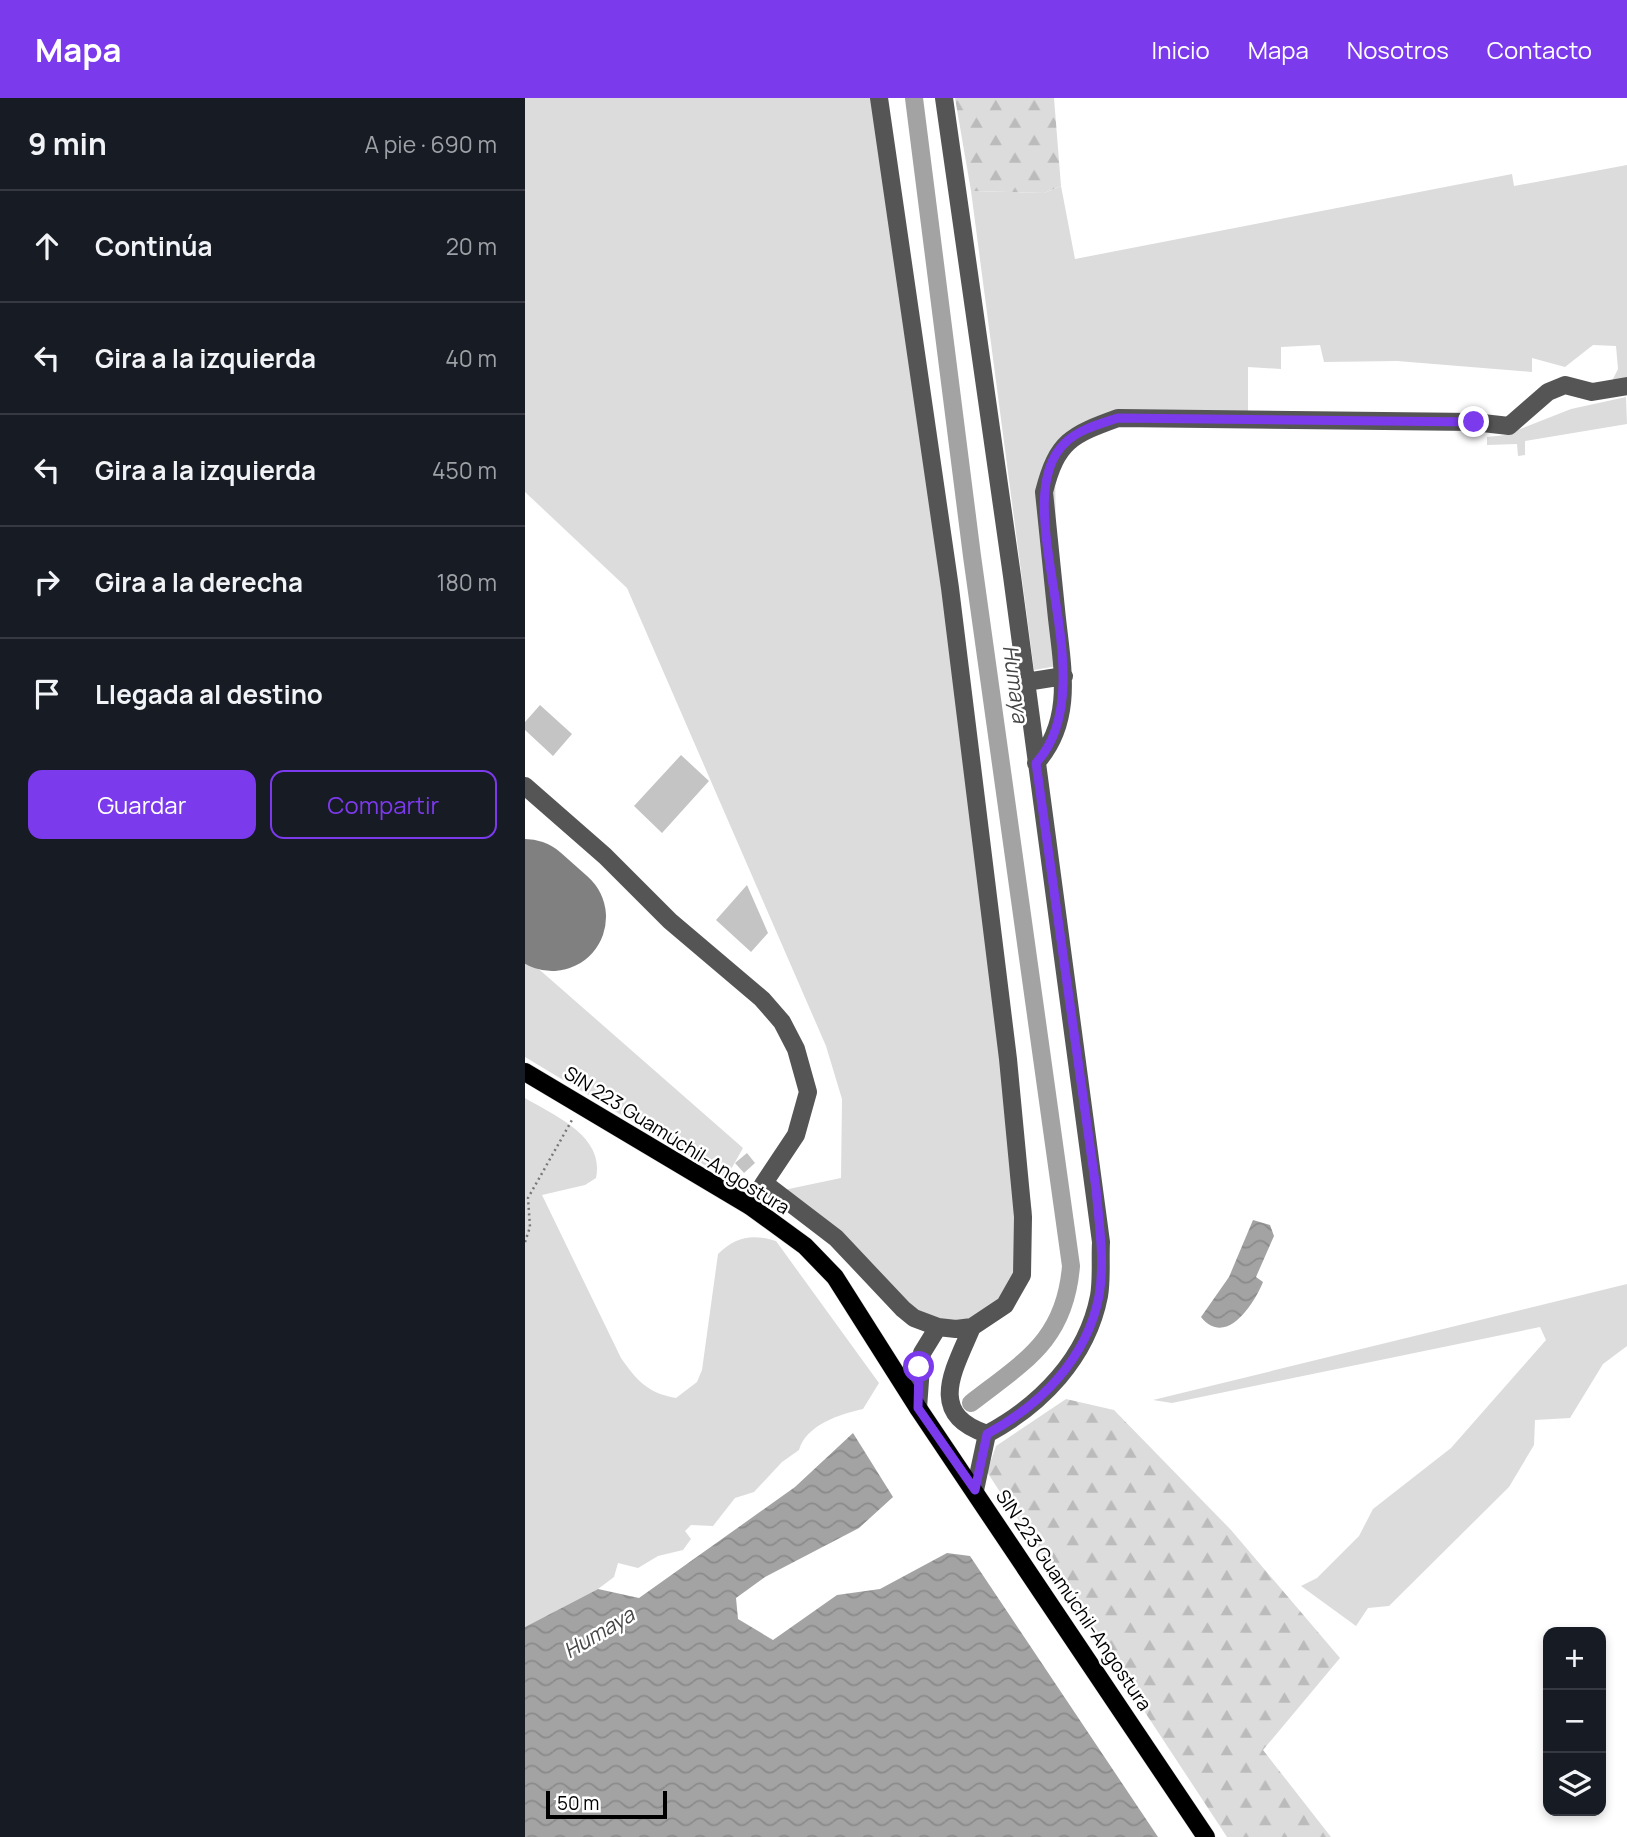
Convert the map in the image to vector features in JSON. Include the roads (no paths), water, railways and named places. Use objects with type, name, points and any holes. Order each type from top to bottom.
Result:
[{"type":"main road","name":"SIN 223 Guamúchil-Angostura","points":[[525,1072],[750,1206],[805,1246],[835,1277],[918,1408],[1206,1837]]},
{"type":"street","points":[[764,1183],[829,1232],[903,1309],[915,1318],[956,1329],[972,1327],[1005,1305],[1022,1275],[1019,1167],[950,588],[879,98]]},
{"type":"street","points":[[944,98],[1096,1189],[1101,1242],[1099,1295],[1089,1330],[1072,1360],[1050,1388],[1015,1419],[987,1434],[975,1490]]},
{"type":"street","points":[[1036,763],[1045,754],[1059,720],[1064,676],[1044,492],[1051,463],[1063,443],[1081,431],[1118,418],[1474,422],[1509,426],[1548,392],[1565,385],[1592,392],[1627,386]]},
{"type":"street","points":[[1026,682],[1064,676]]},
{"type":"street","points":[[525,786],[605,856],[670,921],[762,999],[782,1023],[796,1049],[808,1092],[796,1135],[750,1206]]},
{"type":"street","points":[[918,1408],[922,1353],[938,1326]]},
{"type":"street","points":[[972,1327],[953,1374],[949,1400],[961,1422],[987,1434]]},
{"type":"water","points":[[1253,1220],[1270,1225],[1274,1236],[1256,1277],[1263,1282],[1253,1301],[1238,1319],[1220,1328],[1210,1325],[1201,1317],[1229,1277]]},
{"type":"water","points":[[853,1433],[893,1497],[859,1528],[765,1577],[736,1598],[738,1619],[773,1640],[837,1595],[880,1589],[947,1553],[970,1556],[1158,1837],[525,1837],[525,1627],[598,1589],[639,1598],[795,1487]]},
{"type":"waterway","name":"Humaya","points":[[914,98],[972,556],[1071,1266],[1067,1291],[1051,1331],[1025,1361],[971,1403]]}]
